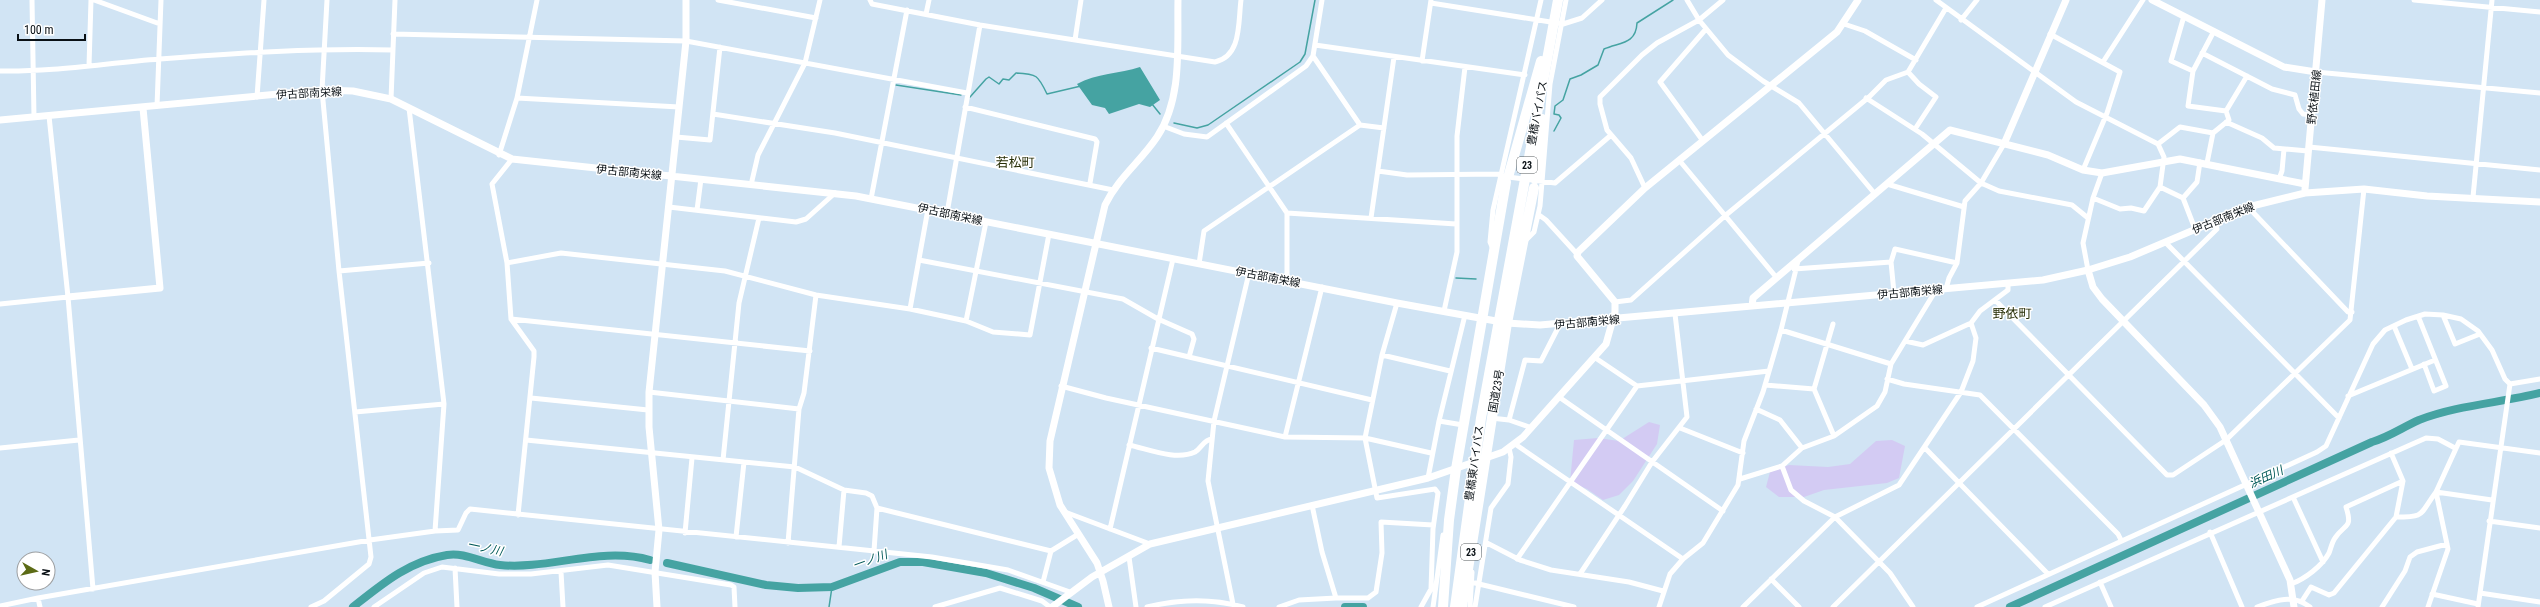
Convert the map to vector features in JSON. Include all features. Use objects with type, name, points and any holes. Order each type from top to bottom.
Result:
[{"type":"highway","name":"豊橋バイパス","points":[[1503,322],[1557,4]]},
{"type":"highway","name":"23","points":[[1443,607],[1452,503],[1464,425],[1485,319],[1506,177],[1548,29],[1557,4]]},
{"type":"highway","name":"23","points":[[1503,322],[1525,241],[1536,182],[1550,42]]},
{"type":"highway","name":"国道23号","points":[[1482,460],[1491,418],[1503,322]]},
{"type":"highway","name":"豊橋東バイパス","points":[[1455,607],[1471,480],[1503,322]]},
{"type":"highway","name":"23","points":[[1462,607],[1479,497],[1482,460]]},
{"type":"street","points":[[32,0],[32,71],[34,117]]},
{"type":"street","points":[[89,66],[96,0],[160,24]]},
{"type":"street","points":[[157,106],[160,59],[161,0]]},
{"type":"street","points":[[257,97],[264,0]]},
{"type":"street","points":[[311,607],[324,601],[369,564],[371,557],[339,271],[322,90],[323,48],[327,0]]},
{"type":"street","points":[[391,100],[395,0]]},
{"type":"street","points":[[499,155],[517,98],[537,0]]},
{"type":"street","points":[[658,607],[655,572],[659,530],[648,410],[686,41],[686,0]]},
{"type":"street","points":[[718,0],[816,18]]},
{"type":"street","points":[[752,185],[758,155],[772,124],[805,63],[820,0]]},
{"type":"street","points":[[870,0],[872,4],[980,25],[1215,62],[1226,58],[1235,47],[1241,0]]},
{"type":"street","points":[[926,14],[929,0]]},
{"type":"street","points":[[1075,40],[1081,0]]},
{"type":"street","points":[[1108,607],[1101,572],[1064,512],[1052,480],[1048,455],[1061,386],[1105,205],[1113,190],[1151,145],[1164,126],[1172,105],[1178,0]]},
{"type":"street","points":[[1164,126],[1184,134],[1207,137],[1306,66],[1313,56],[1322,0]]},
{"type":"street","points":[[1506,177],[1535,18],[1540,0]]},
{"type":"street","points":[[1525,241],[1534,232],[1538,215],[1536,182],[1550,84],[1563,24],[1566,0]]},
{"type":"street","points":[[1422,60],[1431,1],[1563,24],[1582,18],[1602,0]]},
{"type":"street","points":[[1687,0],[1699,20],[1728,56],[1799,103],[1875,194]]},
{"type":"street","points":[[1645,188],[1630,158],[1610,136],[1599,102],[1604,92],[1652,47],[1699,20],[1723,0]]},
{"type":"street","points":[[1577,254],[1645,188],[1844,24],[1858,0]]},
{"type":"street","points":[[1936,0],[1961,20],[2076,102],[2158,144],[2163,150],[2160,187],[2144,211],[2131,208],[2120,209],[2093,198]]},
{"type":"street","points":[[1961,20],[1977,0]]},
{"type":"street","points":[[1946,289],[1949,278],[1957,263],[1965,201],[1981,183],[2004,144],[2034,71],[2066,0]]},
{"type":"street","points":[[2103,62],[2143,0]]},
{"type":"street","points":[[2152,0],[2284,67],[2316,72],[2540,93]]},
{"type":"street","name":"野依植田線","points":[[2305,193],[2304,184],[2312,115],[2322,0]]},
{"type":"street","points":[[2414,0],[2540,12]]},
{"type":"street","points":[[2473,197],[2492,0]]},
{"type":"street","points":[[1615,302],[1631,300],[1726,215],[1886,80],[1908,72],[1946,8]]},
{"type":"street","points":[[871,199],[907,10]]},
{"type":"street","points":[[2184,16],[2171,61],[2193,71]]},
{"type":"street","points":[[1844,24],[1864,31],[1916,60]]},
{"type":"street","points":[[947,213],[955,159],[980,25]]},
{"type":"street","points":[[1703,141],[1660,82],[1706,29]]},
{"type":"street","points":[[2214,32],[2193,71],[2188,106],[2226,112]]},
{"type":"street","points":[[393,34],[686,41],[967,93]]},
{"type":"street","points":[[2050,34],[2120,72],[2105,117],[2083,170]]},
{"type":"street","points":[[1315,45],[1525,75]]},
{"type":"street","points":[[676,137],[710,140],[720,47]]},
{"type":"street","points":[[0,71],[32,71],[160,59],[323,48],[393,50]]},
{"type":"street","points":[[2202,53],[2272,89],[2295,95],[2299,109],[2303,114],[2312,115]]},
{"type":"street","points":[[1313,56],[1360,125]]},
{"type":"street","points":[[1371,218],[1394,57]]},
{"type":"street","points":[[1444,311],[1457,252],[1457,136],[1465,67]]},
{"type":"street","points":[[1908,72],[1919,84],[1936,96],[1915,129]]},
{"type":"street","points":[[2226,112],[2248,76]]},
{"type":"street","name":"伊古部南栄線","points":[[0,120],[143,108],[322,90],[353,91],[391,100],[410,108],[499,155],[512,159],[834,193],[928,209],[1095,244],[1485,319],[1503,322],[1560,324],[2042,280],[2088,270],[2165,242],[2248,207],[2305,193],[2364,189],[2427,196],[2473,197],[2540,202]]},
{"type":"street","points":[[517,98],[679,107]]},
{"type":"street","points":[[1866,98],[1934,143],[1981,183],[1999,191],[2072,205],[2088,218]]},
{"type":"street","points":[[965,107],[1095,139],[1097,142],[1090,183]]},
{"type":"street","points":[[0,304],[160,288],[143,108]]},
{"type":"street","points":[[410,108],[444,404],[435,531]]},
{"type":"street","points":[[2183,198],[2197,182],[2213,133],[2229,120],[2226,112]]},
{"type":"street","points":[[713,114],[835,133],[955,159],[1090,183],[1113,190]]},
{"type":"street","points":[[49,116],[68,297],[79,440],[93,589]]},
{"type":"street","points":[[2226,122],[2262,138],[2274,148],[2308,149],[2476,163],[2540,170]]},
{"type":"street","points":[[1226,123],[1287,213],[1287,280]]},
{"type":"street","points":[[1199,264],[1204,231],[1360,125],[1384,128]]},
{"type":"street","points":[[2158,144],[2180,127],[2213,133]]},
{"type":"street","points":[[1752,306],[1753,298],[1776,277],[1950,130],[2048,155],[2083,170],[2102,173],[2180,159],[2204,162],[2304,184]]},
{"type":"street","points":[[1378,171],[1407,175],[1456,174],[1506,177],[1536,182],[1555,183],[1610,136]]},
{"type":"street","points":[[2279,179],[2282,171],[2284,149]]},
{"type":"street","points":[[512,159],[492,184],[507,263],[511,319],[534,351],[518,515]]},
{"type":"street","points":[[1680,160],[1776,277]]},
{"type":"street","points":[[2102,173],[2093,198],[2083,244],[2093,287],[2124,322],[2204,405],[2226,440],[2259,510],[2291,584],[2294,607]]},
{"type":"street","points":[[697,210],[701,179]]},
{"type":"street","points":[[1887,184],[1964,207]]},
{"type":"street","points":[[2160,187],[2183,198],[2195,229]]},
{"type":"street","points":[[1995,300],[2167,475],[2173,475],[2226,440],[2350,320],[2364,189]]},
{"type":"street","points":[[669,207],[759,218],[802,221],[834,193]]},
{"type":"street","points":[[2248,207],[2348,312],[2352,312]]},
{"type":"street","points":[[910,308],[928,209]]},
{"type":"street","points":[[1287,213],[1456,224]]},
{"type":"street","points":[[935,607],[1000,588],[1053,606],[1101,572],[1150,544],[1428,478],[1458,469],[1509,448],[1532,428],[1594,357],[1609,338],[1613,319],[1615,302],[1577,254],[1546,220],[1538,215]]},
{"type":"street","points":[[723,460],[739,303],[759,218]]},
{"type":"street","points":[[1833,607],[2124,322],[2216,229],[2215,221]]},
{"type":"street","points":[[966,320],[986,222]]},
{"type":"street","points":[[507,263],[561,253],[725,271],[816,294],[856,302],[910,308],[966,320],[993,332],[1030,335],[1050,234]]},
{"type":"street","points":[[2165,242],[2339,418]]},
{"type":"street","points":[[1894,294],[1891,262],[1895,249],[1957,263]]},
{"type":"street","points":[[1110,529],[1151,348],[1173,259]]},
{"type":"street","points":[[1660,607],[1663,591],[1670,574],[1683,558],[1703,543],[1723,511],[1740,479],[1744,441],[1765,385],[1781,330],[1788,303],[1794,269],[1798,259]]},
{"type":"street","points":[[919,260],[1123,299],[1158,319],[1192,334],[1194,339],[1189,357]]},
{"type":"street","points":[[1794,269],[1891,262]]},
{"type":"street","points":[[339,271],[429,263]]},
{"type":"street","points":[[1233,604],[1208,481],[1214,422],[1249,273]]},
{"type":"street","points":[[1905,341],[1923,345],[1971,323],[1980,312],[2008,290],[2008,284]]},
{"type":"street","points":[[1285,437],[1322,287]]},
{"type":"street","points":[[1740,479],[1782,466],[1802,448],[1834,436],[1877,406],[1884,392],[1891,364],[1936,290]]},
{"type":"street","points":[[788,543],[799,409],[804,393],[816,294]]},
{"type":"street","points":[[1397,303],[1382,354],[1365,438],[1375,491],[1378,498],[1437,490],[1439,496],[1434,525],[1433,573],[1431,589],[1421,607]]},
{"type":"street","points":[[1580,574],[1652,462],[1680,428],[1687,417],[1675,314]]},
{"type":"street","points":[[1428,478],[1431,453],[1438,421],[1465,315]]},
{"type":"street","points":[[2443,315],[2455,344],[2480,334]]},
{"type":"street","points":[[1977,607],[2121,540],[2317,452],[2326,446],[2373,344],[2379,336],[2394,326],[2418,316],[2443,315],[2461,319],[2480,334],[2492,350],[2505,379],[2510,385],[2492,500],[2478,606],[2432,594]]},
{"type":"street","points":[[2418,316],[2446,386],[2434,391],[2424,364]]},
{"type":"street","points":[[511,319],[810,351]]},
{"type":"street","points":[[1743,607],[1835,517],[1899,485],[1961,392],[1973,361],[1976,338],[1971,323]]},
{"type":"street","points":[[1509,420],[1525,360],[1541,361],[1560,324]]},
{"type":"street","points":[[1833,324],[1814,389],[1834,436]]},
{"type":"street","points":[[2394,326],[2412,369]]},
{"type":"street","points":[[1781,330],[1891,364]]},
{"type":"street","points":[[1151,348],[1372,400]]},
{"type":"street","points":[[1382,354],[1450,370]]},
{"type":"street","points":[[1594,357],[1637,386],[1769,371]]},
{"type":"street","points":[[2348,396],[2435,360]]},
{"type":"street","points":[[1887,379],[1904,384],[1980,395],[2118,534],[2121,540]]},
{"type":"street","points":[[2510,385],[2540,379]]},
{"type":"street","points":[[1765,385],[1814,389]]},
{"type":"street","points":[[1061,386],[1285,437],[1365,438],[1431,453]]},
{"type":"street","points":[[1517,559],[1637,386]]},
{"type":"street","points":[[649,392],[799,409]]},
{"type":"street","points":[[1559,397],[1723,511]]},
{"type":"street","points":[[530,398],[648,410]]},
{"type":"street","points":[[355,412],[444,404]]},
{"type":"street","points":[[1756,409],[1780,420],[1802,448]]},
{"type":"street","points":[[1491,418],[1509,420],[1532,428]]},
{"type":"street","points":[[1438,421],[1464,425]]},
{"type":"street","points":[[1680,428],[1743,453]]},
{"type":"street","points":[[2045,607],[2259,510],[2293,497],[2426,438],[2438,439],[2455,448]]},
{"type":"street","points":[[1129,446],[1171,455],[1195,452],[1207,440],[1212,439]]},
{"type":"street","points":[[0,448],[79,440]]},
{"type":"street","points":[[526,440],[651,452],[692,458],[795,467],[844,490],[866,493],[872,496],[877,508],[874,550]]},
{"type":"street","points":[[2396,517],[2418,516],[2422,514],[2436,492],[2459,442],[2540,453]]},
{"type":"street","points":[[1515,444],[1683,558]]},
{"type":"street","points":[[1475,607],[1478,583],[1487,543],[1491,508],[1508,484],[1511,457],[1509,448]]},
{"type":"street","points":[[1924,448],[2048,574]]},
{"type":"street","points":[[2302,601],[2311,587],[2328,595],[2334,593],[2396,517],[2403,481],[2391,453]]},
{"type":"street","points":[[685,533],[692,458]]},
{"type":"street","points":[[736,537],[744,462]]},
{"type":"street","points":[[1782,466],[1791,490],[1804,501],[1835,517],[1897,581],[1913,607]]},
{"type":"street","points":[[2291,584],[2300,581],[2323,562],[2334,538],[2349,524],[2350,519],[2346,507],[2403,481]]},
{"type":"street","points":[[839,547],[844,490]]},
{"type":"street","points":[[2436,492],[2492,500]]},
{"type":"street","points":[[2428,607],[2448,549],[2436,492]]},
{"type":"street","points":[[1470,607],[1472,576],[1481,508],[1479,497]]},
{"type":"street","points":[[2293,497],[2323,562]]},
{"type":"street","points":[[1433,607],[1440,570],[1445,513],[1452,503]]},
{"type":"street","points":[[1312,505],[1322,552],[1336,598]]},
{"type":"street","points":[[877,508],[1051,551]]},
{"type":"street","points":[[0,606],[38,598],[370,540],[435,531],[458,530],[466,513],[470,509],[518,515],[586,520],[685,533],[874,550],[883,553],[932,557],[1008,570],[1043,582],[1069,594]]},
{"type":"street","points":[[1064,512],[1150,544]]},
{"type":"street","points":[[2489,521],[2540,528]]},
{"type":"street","points":[[1279,607],[1299,600],[1368,598],[1376,592],[1382,552],[1380,522],[1434,525]]},
{"type":"street","points":[[2210,532],[2242,607]]},
{"type":"street","points":[[1043,582],[1051,551],[1077,535]]},
{"type":"street","points":[[1487,543],[1517,559],[1551,570],[1629,582],[1663,591]]},
{"type":"street","points":[[2382,607],[2405,571],[2410,557],[2417,552],[2447,544]]},
{"type":"street","points":[[1129,557],[1136,607]]},
{"type":"street","points":[[374,607],[424,573],[442,567],[514,574],[561,572],[608,565],[731,585],[734,587],[735,607]]},
{"type":"street","points":[[455,568],[457,607]]},
{"type":"street","points":[[561,572],[564,607]]},
{"type":"street","points":[[1771,579],[1799,607]]},
{"type":"street","points":[[2100,582],[2111,607]]},
{"type":"street","points":[[1478,583],[1574,607]]},
{"type":"street","points":[[2480,593],[2540,602]]},
{"type":"street","points":[[38,598],[40,607]]},
{"type":"street","points":[[2257,607],[2274,600],[2294,598],[2302,601],[2310,607]]},
{"type":"street","points":[[1147,607],[1194,600],[1233,604],[1243,607]]},
{"type":"shaded area","points":[[1140,67],[1160,100],[1150,107],[1139,104],[1109,114],[1105,108],[1092,105],[1077,84],[1084,80]]},
{"type":"shaded area","points":[[1649,422],[1660,425],[1657,444],[1633,481],[1619,495],[1603,500],[1587,489],[1570,482],[1574,440],[1598,438],[1619,441]]},
{"type":"shaded area","points":[[1892,440],[1905,446],[1899,478],[1887,483],[1824,490],[1804,497],[1779,497],[1766,487],[1770,472],[1789,465],[1828,467],[1850,464],[1876,441]]},
{"type":"waterway","points":[[1174,123],[1197,128],[1208,125],[1300,62],[1305,54],[1315,0]]},
{"type":"waterway","points":[[1554,131],[1561,118],[1559,115],[1554,114],[1555,106],[1563,100],[1570,79],[1581,75],[1598,65],[1604,49],[1626,42],[1634,35],[1637,23],[1673,0]]},
{"type":"waterway","points":[[970,97],[989,77],[999,84],[1003,79],[1009,80],[1016,73],[1033,75],[1039,79],[1047,94],[1081,86]]},
{"type":"waterway","points":[[896,85],[961,95]]},
{"type":"waterway","points":[[1152,104],[1160,114]]},
{"type":"waterway","points":[[1456,278],[1476,279]]},
{"type":"waterway","name":"浜田川","points":[[2010,607],[2419,420],[2449,411],[2540,393]]},
{"type":"waterway","name":"一ノ川","points":[[353,607],[385,582],[408,568],[420,562],[447,555],[454,554],[467,556],[493,564],[519,566],[613,556],[631,556],[650,560]]},
{"type":"waterway","name":"一ノ川","points":[[667,563],[766,585],[798,588],[832,587],[900,562],[923,562],[986,573],[1034,588],[1078,607]]},
{"type":"waterway","points":[[829,607],[832,587]]},
{"type":"waterway","name":"一ノ川","points":[[1345,607],[1363,607]]},
{"type":"district","name":"若松町","points":[[1015,162]]},
{"type":"district","name":"野依町","points":[[2012,313]]}]
